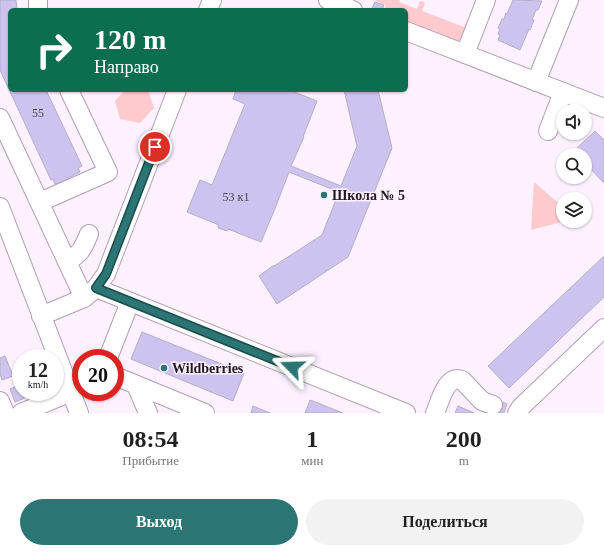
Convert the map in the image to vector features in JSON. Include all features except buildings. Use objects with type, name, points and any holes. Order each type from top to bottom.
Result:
[{"type":"street","points":[[328,0],[348,8]]},
{"type":"street","points":[[465,54],[486,0]]},
{"type":"street","points":[[536,82],[569,0]]},
{"type":"street","points":[[408,32],[604,108]]},
{"type":"street","points":[[40,202],[108,172],[70,92]]},
{"type":"street","points":[[41,316],[90,293],[106,274],[176,92]]},
{"type":"street","points":[[548,130],[563,92]]},
{"type":"street","points":[[0,118],[67,261],[90,293],[130,302],[406,413]]},
{"type":"street","points":[[0,207],[79,413]]},
{"type":"street","points":[[67,261],[82,250],[89,234]]},
{"type":"street","points":[[112,349],[130,302]]},
{"type":"street","points":[[517,413],[521,407],[604,328]]},
{"type":"street","points":[[435,413],[445,390],[453,380],[458,378],[462,380],[482,401],[494,405]]},
{"type":"street","points":[[124,380],[205,413]]},
{"type":"street","points":[[136,385],[148,413]]},
{"type":"street","points":[[21,413],[71,392]]},
{"type":"street","points":[[0,401],[5,413]]},
{"type":"shaded area","points":[[374,0],[400,0],[399,2],[417,9],[420,1],[422,1],[425,3],[422,11],[464,27],[468,18],[469,21],[461,45],[408,28],[408,8],[385,8],[386,5]]},
{"type":"shaded area","points":[[123,92],[149,92],[154,108],[140,123],[120,119],[115,101]]},
{"type":"shaded area","points":[[534,182],[556,201],[556,224],[531,230]]},
{"type":"place","name":"Школа № 5","points":[[324,195]]},
{"type":"place","name":"Wildberries","points":[[164,368]]},
{"type":"route","points":[[155,147],[106,274],[96,288],[292,367]]}]
